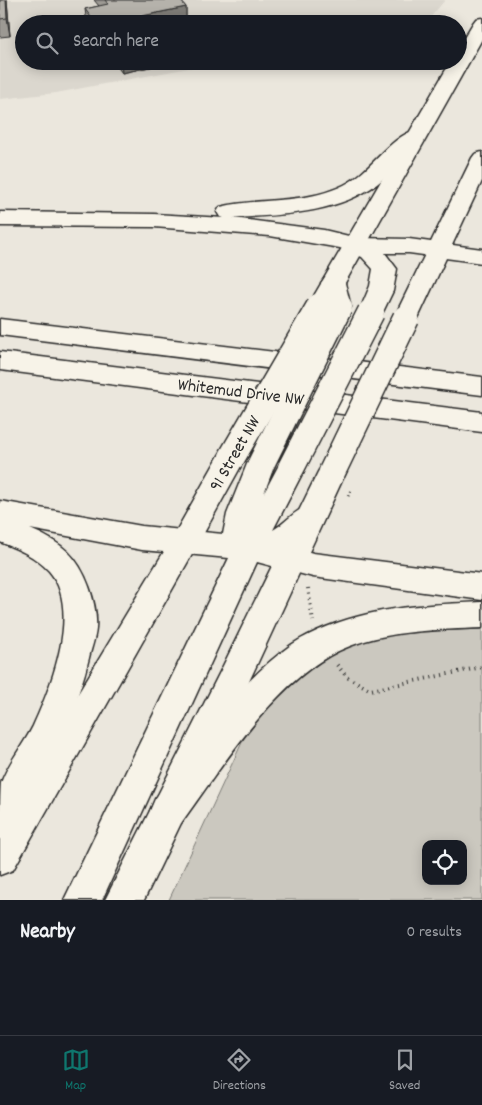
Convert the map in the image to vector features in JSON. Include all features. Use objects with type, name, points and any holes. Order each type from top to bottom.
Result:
[{"type":"main road","name":"91 Street NW","points":[[467,49],[482,23]]},
{"type":"main road","name":"91 Street NW","points":[[0,857],[184,543],[232,457],[331,299],[354,245],[455,70]]},
{"type":"main road","points":[[0,218],[216,212],[297,207],[319,202],[357,187],[370,178],[397,151],[416,136]]},
{"type":"main road","points":[[124,900],[168,811],[302,563],[311,516],[482,158]]},
{"type":"main road","points":[[0,218],[208,224],[282,230],[354,245],[409,246],[482,256]]},
{"type":"main road","points":[[83,900],[249,548],[382,291],[385,269],[370,253],[354,245]]},
{"type":"main road","points":[[249,548],[238,535],[241,514],[331,299]]},
{"type":"main road","name":"Whitemud Drive NW","points":[[0,327],[482,386]]},
{"type":"main road","name":"Whitemud Drive NW","points":[[0,360],[482,422]]},
{"type":"main road","points":[[0,512],[81,528],[184,543],[249,548],[302,563],[482,587]]},
{"type":"main road","points":[[249,548],[277,542],[293,534],[311,516]]},
{"type":"main road","points":[[0,529],[38,544],[59,562],[68,575],[75,592],[79,610],[80,629],[70,674],[47,733],[0,819]]},
{"type":"main road","points":[[168,811],[258,695],[278,673],[300,656],[322,643],[366,627],[399,620],[482,615]]},
{"type":"path","points":[[302,563],[308,589],[310,613],[322,643],[347,677],[371,690],[482,667]]},
{"type":"shaded area","points":[[0,0],[445,0],[432,15],[15,15],[15,70],[178,70],[56,93],[0,99]]},
{"type":"shaded area","points":[[441,629],[482,629],[482,900],[169,900],[244,738],[277,695],[317,663],[340,650],[390,634]]},
{"type":"building","points":[[0,0],[6,0],[7,18],[0,19]]},
{"type":"building","points":[[105,0],[180,0],[186,7],[147,15],[89,15],[85,9],[108,4]]}]
